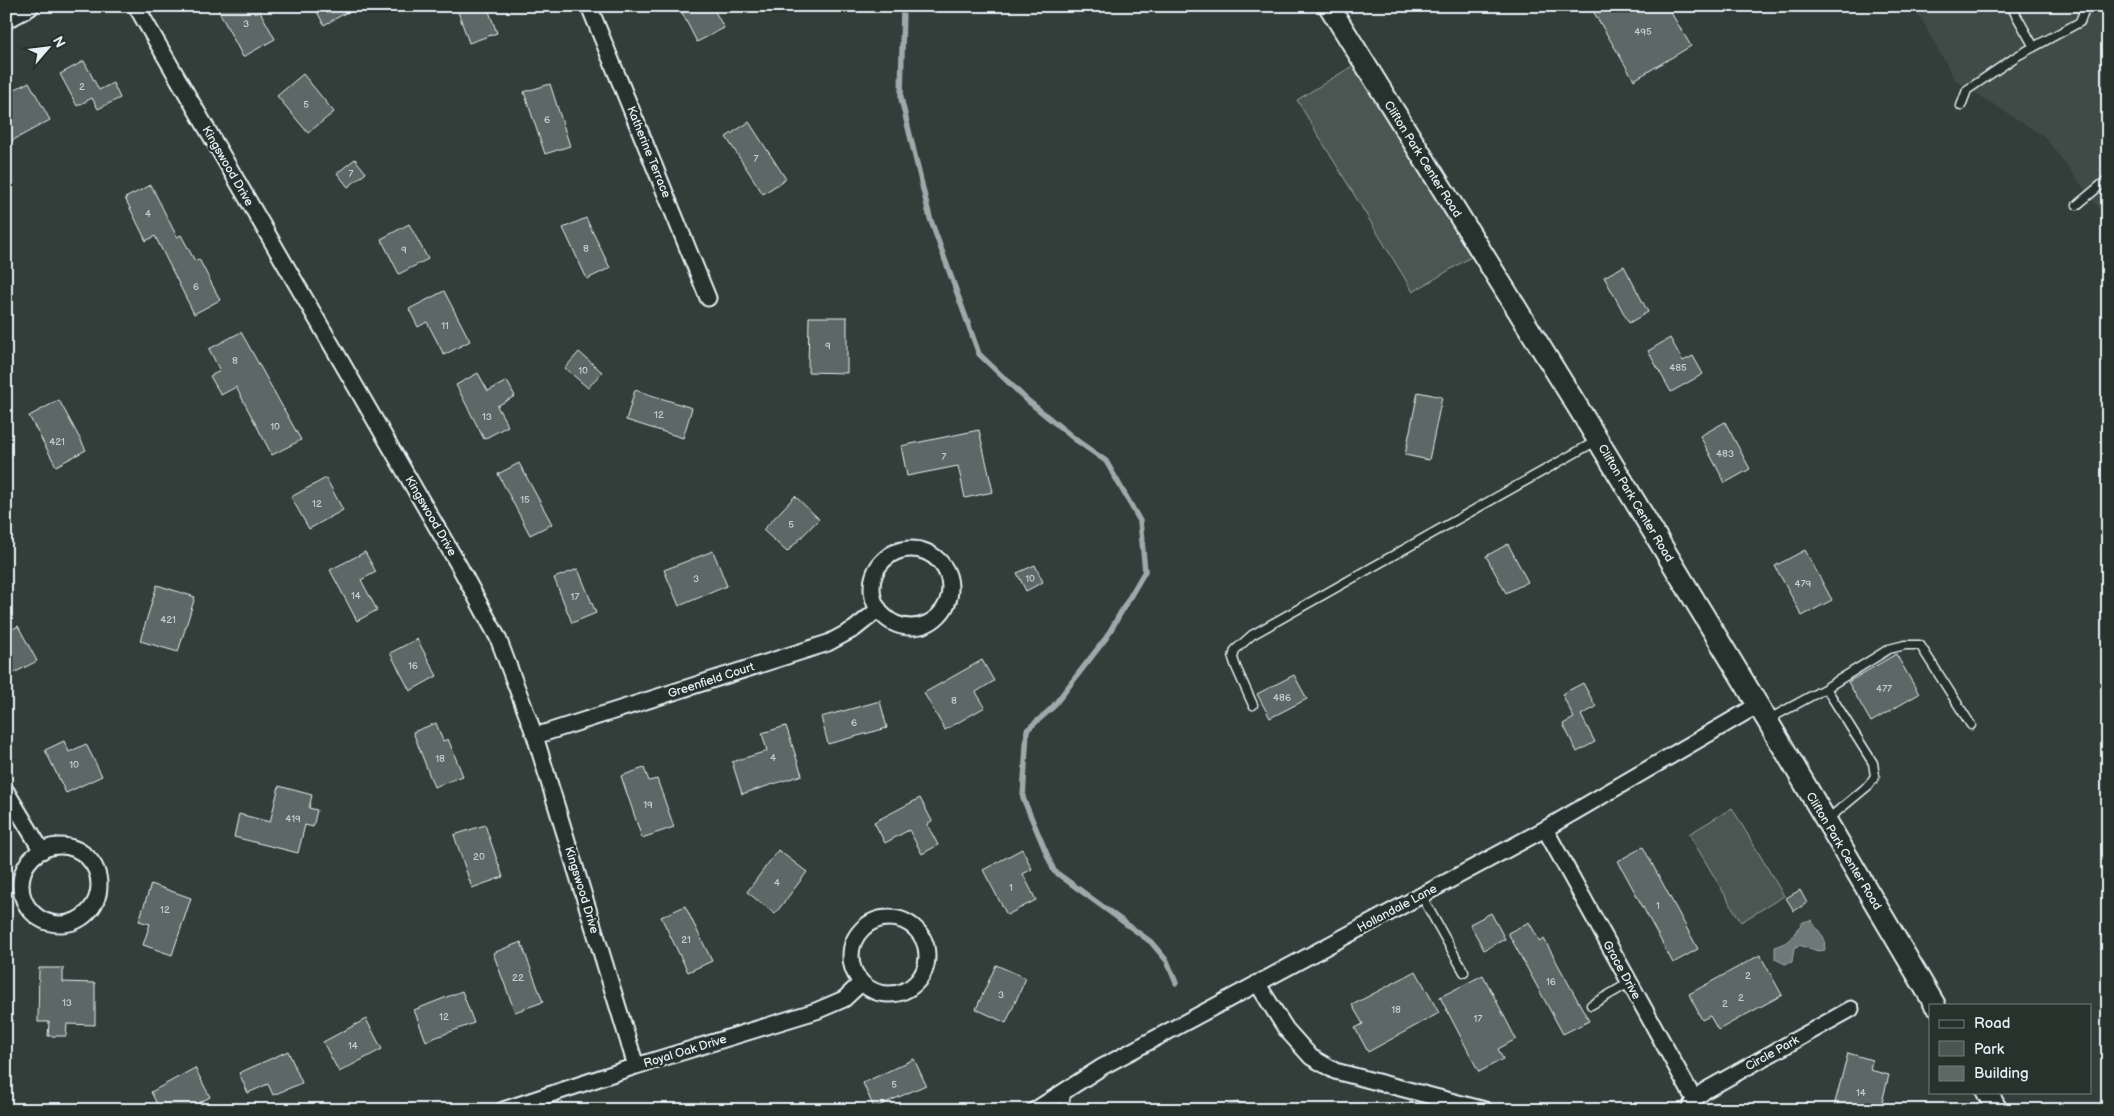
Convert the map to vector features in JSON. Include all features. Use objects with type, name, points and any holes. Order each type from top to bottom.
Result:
[{"type":"street","points":[[6,18],[28,6]]},
{"type":"street","name":"Kingswood Drive","points":[[136,6],[458,564],[498,638],[535,736],[636,1066]]},
{"type":"street","name":"Katherine Terrace","points":[[589,6],[708,298]]},
{"type":"street","name":"Clifton Park Center Road","points":[[1329,6],[1598,440],[1934,1004]]},
{"type":"street","points":[[913,549],[924,551],[937,559],[947,572],[950,584],[948,600],[939,615],[930,622],[919,626],[897,624],[887,618],[879,609],[874,600],[874,578],[884,560],[892,553],[913,549]]},
{"type":"street","name":"Greenfield Court","points":[[535,736],[828,643],[854,629],[879,609]]},
{"type":"street","name":"Hollandale Lane","points":[[1035,1110],[1102,1067],[1421,894],[1762,713]]},
{"type":"street","points":[[6,791],[42,851]]},
{"type":"street","name":"Grace Drive","points":[[1545,829],[1629,984],[1691,1104]]},
{"type":"street","points":[[60,846],[78,850],[93,862],[100,880],[98,899],[87,915],[70,924],[52,924],[35,916],[24,900],[21,881],[28,863],[42,851],[60,846]]},
{"type":"street","points":[[886,918],[907,922],[916,929],[922,938],[927,959],[925,970],[916,983],[902,992],[892,994],[880,994],[861,983],[853,969],[851,953],[856,938],[866,926],[886,918]]},
{"type":"street","name":"Royal Oak Drive","points":[[503,1110],[636,1066],[816,1011],[844,999],[861,983]]},
{"type":"street","points":[[1257,983],[1286,1030],[1311,1057],[1335,1071],[1486,1110]]},
{"type":"street","name":"Circle Park","points":[[1691,1104],[1706,1090],[1851,1009]]},
{"type":"street","points":[[1988,1094],[1997,1110]]},
{"type":"lane","points":[[2011,6],[2034,47]]},
{"type":"lane","points":[[1962,106],[1968,90],[2017,56],[2080,22],[2084,11],[2082,6]]},
{"type":"lane","points":[[2077,205],[2108,179]]},
{"type":"lane","points":[[1253,705],[1234,658],[1235,650],[1252,635],[1598,440]]},
{"type":"lane","points":[[1762,713],[1826,688],[1888,649],[1905,645],[1920,645],[1971,725]]},
{"type":"lane","points":[[1826,688],[1874,764],[1875,776],[1869,784],[1826,821]]},
{"type":"lane","points":[[1421,894],[1464,972]]},
{"type":"lane","points":[[1591,1005],[1629,984]]},
{"type":"lane","points":[[1064,1110],[1068,1089]]},
{"type":"shaded area","points":[[1914,6],[2108,6],[2108,220],[2045,137],[1955,80]]},
{"type":"shaded area","points":[[1811,920],[1824,938],[1825,950],[1818,951],[1799,945],[1794,948],[1792,962],[1785,964],[1775,959],[1775,947],[1789,941],[1803,922]]},
{"type":"shaded area","points":[[1237,1102],[1250,1105],[1252,1110],[1216,1110]]},
{"type":"green space","points":[[1354,65],[1471,257],[1413,292],[1297,100]]},
{"type":"green space","points":[[1732,808],[1784,896],[1741,922],[1689,834]]},
{"type":"building","points":[[216,6],[257,6],[275,39],[243,57]]},
{"type":"building","points":[[314,6],[358,6],[324,25]]},
{"type":"building","points":[[456,6],[487,6],[497,33],[469,43]]},
{"type":"building","points":[[695,6],[712,6],[724,28],[697,42],[682,13]]},
{"type":"building","points":[[1590,6],[1667,6],[1691,46],[1634,80]]},
{"type":"building","points":[[84,61],[99,90],[113,83],[120,98],[98,109],[92,98],[77,106],[60,74]]},
{"type":"building","points":[[303,74],[334,112],[308,133],[277,96]]},
{"type":"building","points":[[29,82],[50,120],[6,144],[6,94]]},
{"type":"building","points":[[550,84],[570,146],[545,154],[524,92]]},
{"type":"building","points":[[749,122],[786,179],[763,194],[726,137]]},
{"type":"building","points":[[355,159],[366,173],[348,187],[337,173]]},
{"type":"building","points":[[151,185],[177,237],[181,235],[195,261],[199,259],[220,300],[194,314],[155,236],[146,241],[125,198]]},
{"type":"building","points":[[586,218],[610,268],[587,279],[563,228]]},
{"type":"building","points":[[409,224],[428,259],[399,274],[381,239]]},
{"type":"building","points":[[1624,266],[1648,312],[1629,323],[1604,277]]},
{"type":"building","points":[[444,291],[470,341],[444,355],[427,322],[418,327],[409,309]]},
{"type":"building","points":[[809,317],[847,317],[847,373],[808,372]]},
{"type":"building","points":[[241,332],[301,440],[272,455],[236,387],[221,395],[210,376],[220,371],[209,349]]},
{"type":"building","points":[[1670,338],[1683,361],[1693,356],[1703,374],[1671,392],[1648,351]]},
{"type":"building","points":[[579,352],[602,372],[588,388],[565,368]]},
{"type":"building","points":[[478,373],[488,391],[507,381],[515,396],[497,406],[508,426],[484,439],[456,385]]},
{"type":"building","points":[[635,390],[692,408],[683,438],[626,420]]},
{"type":"building","points":[[1418,392],[1442,397],[1429,460],[1405,455]]},
{"type":"building","points":[[59,400],[86,450],[56,466],[29,416]]},
{"type":"building","points":[[1725,422],[1750,469],[1725,483],[1700,436]]},
{"type":"building","points":[[979,430],[993,492],[965,498],[958,466],[907,476],[901,446]]},
{"type":"building","points":[[519,463],[552,524],[530,535],[498,474]]},
{"type":"building","points":[[326,478],[343,510],[309,529],[291,497]]},
{"type":"building","points":[[795,496],[819,519],[787,552],[763,530]]},
{"type":"building","points":[[1508,544],[1528,582],[1506,593],[1486,556]]},
{"type":"building","points":[[1805,550],[1832,600],[1802,616],[1775,566]]},
{"type":"building","points":[[713,551],[727,586],[679,606],[664,570]]},
{"type":"building","points":[[365,552],[376,572],[361,580],[377,610],[357,621],[330,570]]},
{"type":"building","points":[[1035,565],[1043,582],[1026,591],[1017,573]]},
{"type":"building","points":[[578,569],[596,613],[572,623],[554,578]]},
{"type":"building","points":[[157,585],[195,597],[178,652],[140,641]]},
{"type":"building","points":[[18,626],[37,661],[6,677],[6,633]]},
{"type":"building","points":[[417,639],[437,676],[410,691],[390,653]]},
{"type":"building","points":[[1896,654],[1919,694],[1871,722],[1848,682]]},
{"type":"building","points":[[982,660],[994,681],[976,692],[985,707],[945,730],[924,693]]},
{"type":"building","points":[[1294,675],[1307,699],[1270,718],[1257,694]]},
{"type":"building","points":[[1583,683],[1596,707],[1581,715],[1595,742],[1577,752],[1563,724],[1574,718],[1562,694]]},
{"type":"building","points":[[880,701],[887,728],[828,744],[821,717]]},
{"type":"building","points":[[436,723],[443,741],[448,739],[463,776],[434,787],[413,732]]},
{"type":"building","points":[[786,726],[802,775],[742,794],[732,762],[767,751],[762,733]]},
{"type":"building","points":[[64,741],[69,752],[86,744],[102,776],[66,793],[45,750]]},
{"type":"building","points":[[644,768],[649,781],[657,779],[674,827],[642,838],[621,776]]},
{"type":"building","points":[[279,786],[312,795],[309,808],[317,810],[313,827],[305,825],[298,853],[234,837],[239,814],[270,822]]},
{"type":"building","points":[[920,798],[932,821],[927,824],[938,845],[922,854],[909,830],[885,843],[874,822]]},
{"type":"building","points":[[485,825],[503,877],[472,888],[454,835]]},
{"type":"building","points":[[1643,847],[1698,949],[1673,963],[1618,861]]},
{"type":"building","points":[[1022,849],[1032,869],[1023,874],[1036,900],[1007,915],[983,870]]},
{"type":"building","points":[[778,850],[807,872],[775,914],[747,892]]},
{"type":"building","points":[[151,884],[191,898],[172,955],[143,945],[150,924],[139,921]]},
{"type":"building","points":[[1800,890],[1807,903],[1794,911],[1786,898]]},
{"type":"building","points":[[685,906],[712,961],[688,972],[661,917]]},
{"type":"building","points":[[1491,913],[1505,939],[1484,950],[1470,924]]},
{"type":"building","points":[[1529,922],[1540,942],[1544,939],[1589,1021],[1563,1034],[1508,933]]},
{"type":"building","points":[[521,942],[543,1002],[515,1012],[493,953]]},
{"type":"building","points":[[1760,955],[1782,995],[1718,1030],[1710,1016],[1702,1020],[1689,994]]},
{"type":"building","points":[[996,965],[1026,978],[1006,1023],[976,1009]]},
{"type":"building","points":[[39,968],[63,968],[63,982],[95,983],[95,1025],[67,1024],[66,1036],[48,1036],[49,1022],[38,1022]]},
{"type":"building","points":[[1416,971],[1439,1013],[1368,1052],[1355,1028],[1363,1024],[1352,1005]]},
{"type":"building","points":[[1483,975],[1516,1039],[1498,1049],[1503,1059],[1479,1072],[1440,997]]},
{"type":"building","points":[[462,991],[474,1023],[426,1041],[414,1010]]},
{"type":"building","points":[[366,1019],[382,1049],[339,1072],[323,1042]]},
{"type":"building","points":[[288,1051],[302,1083],[273,1095],[268,1084],[248,1093],[239,1073]]},
{"type":"building","points":[[1848,1053],[1872,1060],[1870,1070],[1889,1075],[1880,1110],[1833,1110]]},
{"type":"building","points":[[914,1059],[926,1085],[874,1108],[863,1083]]},
{"type":"building","points":[[195,1068],[210,1097],[186,1110],[160,1110],[151,1092]]},
{"type":"waterway","points":[[903,6],[901,98],[930,218],[979,354],[1027,400],[1076,440],[1106,461],[1140,521],[1145,571],[1106,638],[1052,708],[1027,730],[1023,798],[1054,871],[1151,942],[1167,961],[1176,983]]}]
